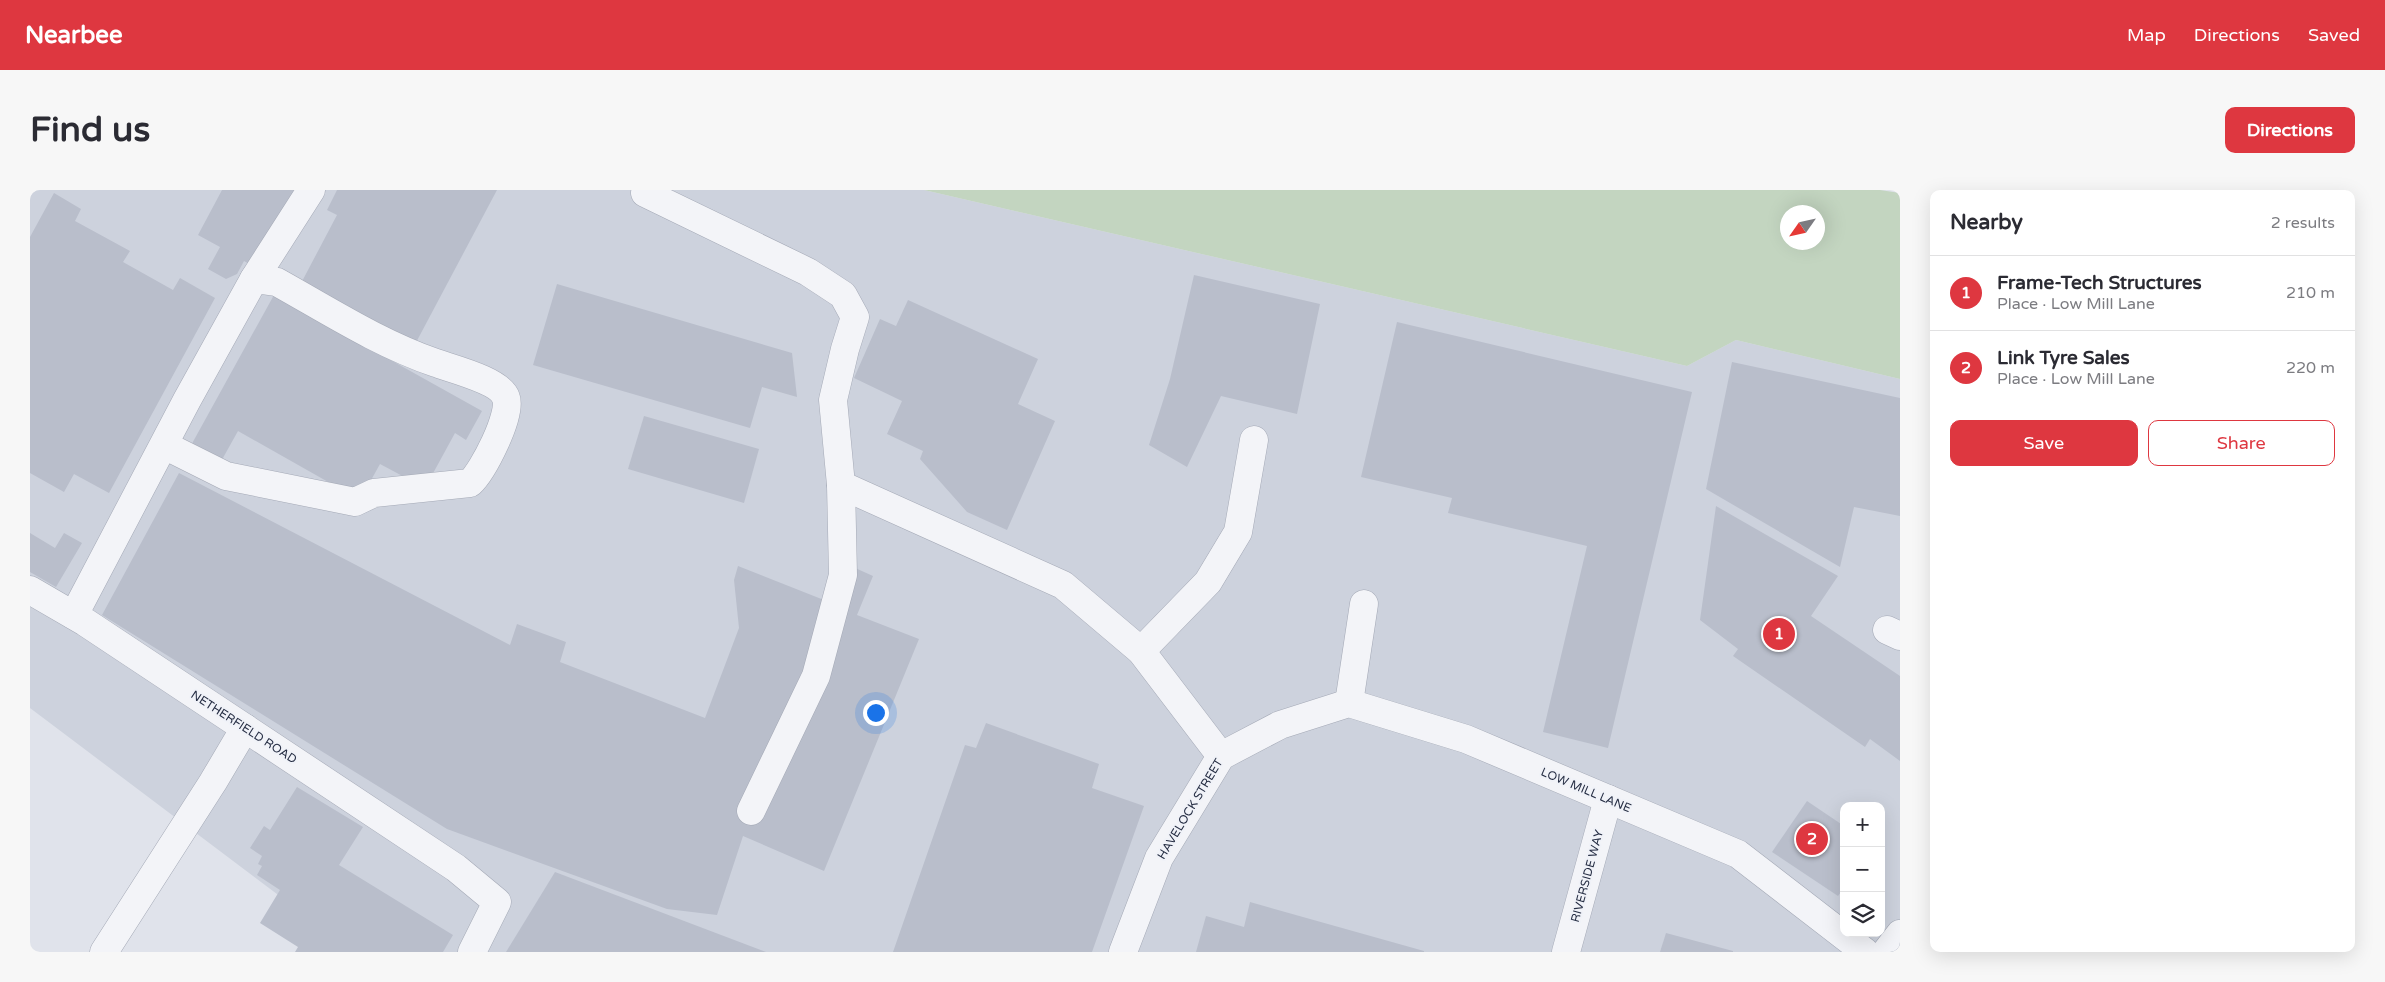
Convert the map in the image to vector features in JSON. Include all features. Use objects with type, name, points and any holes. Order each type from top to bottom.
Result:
[{"type":"street","points":[[74,615],[187,400],[254,280],[311,190]]},
{"type":"street","points":[[645,193],[808,272],[843,295],[855,317],[845,349],[834,400],[841,485],[843,575],[816,676],[751,811]]},
{"type":"street","points":[[164,445],[226,476],[355,502],[374,493],[470,483],[479,474],[507,412],[506,397],[494,384],[406,353],[277,282],[254,280]]},
{"type":"street","points":[[1141,651],[1208,582],[1238,532],[1254,440]]},
{"type":"street","points":[[841,485],[1063,585],[1141,651],[1221,756]]},
{"type":"street","name":"NETHERFIELD ROAD","points":[[30,590],[74,615],[456,868],[497,902],[472,952]]},
{"type":"street","points":[[1349,703],[1364,604]]},
{"type":"street","name":"HAVELOCK STREET","points":[[1123,952],[1160,858],[1221,756],[1280,725],[1349,703]]},
{"type":"street","name":"LOW MILL LANE","points":[[1349,703],[1466,739],[1738,854],[1865,952]]},
{"type":"street","points":[[104,952],[213,782],[245,728]]},
{"type":"street","name":"RIVERSIDE WAY","points":[[1566,952],[1608,799]]},
{"type":"street","points":[[1886,952],[1900,934]]},
{"type":"shaded area","points":[[30,190],[924,190],[1687,366],[1736,340],[1900,379],[1900,952],[354,952],[30,708]]},
{"type":"green space","points":[[924,190],[1880,190],[1900,193],[1900,379],[1736,340],[1687,366]]},
{"type":"building","points":[[222,190],[294,190],[253,266],[244,261],[237,274],[226,279],[208,269],[220,247],[198,235]]},
{"type":"building","points":[[337,190],[497,190],[412,350],[298,289],[337,215],[327,210]]},
{"type":"building","points":[[54,193],[81,209],[75,221],[130,251],[123,262],[173,290],[180,278],[215,298],[109,493],[74,474],[64,492],[30,473],[30,237]]},
{"type":"building","points":[[1194,275],[1320,304],[1297,414],[1221,396],[1187,467],[1149,445],[1170,379]]},
{"type":"building","points":[[557,284],[792,353],[797,397],[762,387],[750,428],[533,365]]},
{"type":"building","points":[[274,295],[482,411],[466,440],[455,433],[425,488],[380,464],[360,500],[238,431],[219,465],[189,449]]},
{"type":"building","points":[[908,300],[1038,359],[1018,404],[1055,421],[1007,530],[967,512],[920,459],[923,451],[887,434],[902,401],[854,378],[880,319],[896,326]]},
{"type":"building","points":[[1397,322],[1692,392],[1608,748],[1543,732],[1587,546],[1448,513],[1452,498],[1361,477]]},
{"type":"building","points":[[1732,362],[1900,398],[1900,516],[1854,507],[1840,567],[1706,489]]},
{"type":"building","points":[[644,416],[759,449],[744,503],[628,469]]},
{"type":"building","points":[[179,473],[510,645],[517,624],[566,642],[560,662],[705,718],[739,628],[734,580],[738,566],[829,602],[844,563],[873,576],[857,615],[919,639],[824,871],[743,836],[717,915],[667,909],[447,829],[102,615]]},
{"type":"building","points":[[1716,506],[1838,576],[1811,616],[1900,676],[1900,761],[1870,739],[1865,747],[1733,656],[1738,649],[1700,620]]},
{"type":"building","points":[[30,533],[55,548],[64,533],[82,543],[56,587],[30,572]]},
{"type":"building","points":[[986,723],[1099,764],[1092,788],[1144,806],[1092,952],[893,952],[965,745],[976,748]]},
{"type":"building","points":[[297,787],[363,827],[339,865],[453,935],[443,952],[295,952],[298,947],[260,923],[280,890],[257,875],[262,866],[258,864],[262,856],[250,848],[264,826],[270,830]]},
{"type":"building","points":[[1807,801],[1840,823],[1840,893],[1838,896],[1772,852]]},
{"type":"building","points":[[555,872],[766,952],[506,952]]},
{"type":"building","points":[[1250,902],[1424,952],[1196,952],[1206,916],[1244,927]]},
{"type":"building","points":[[1666,933],[1733,951],[1733,952],[1660,952]]},
{"type":"place","name":"Frame-Tech Structures","points":[[1779,634]]},
{"type":"place","name":"Link Tyre Sales","points":[[1812,839]]}]
